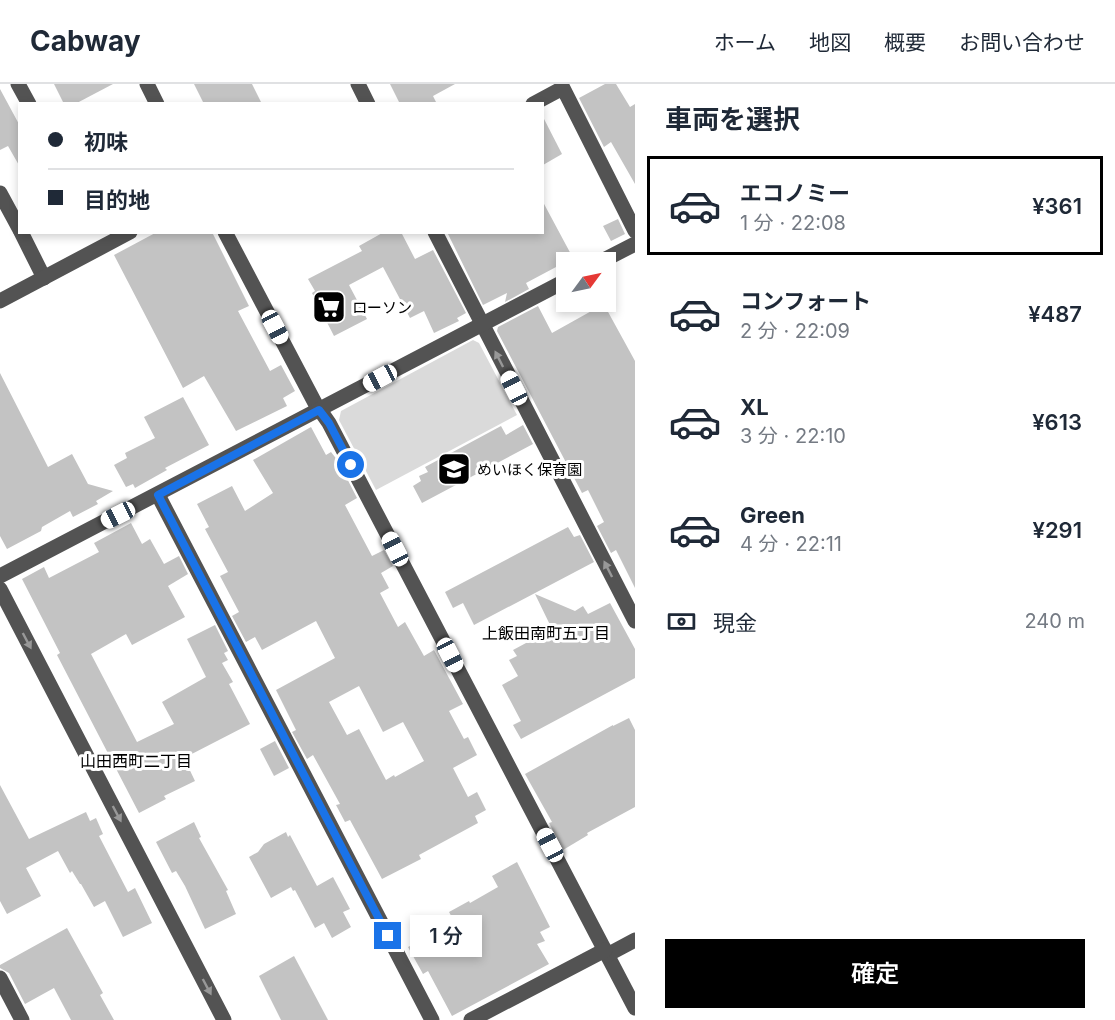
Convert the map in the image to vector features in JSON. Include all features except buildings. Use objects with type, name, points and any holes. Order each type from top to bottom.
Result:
[{"type":"street","points":[[18,84],[28,102]]},
{"type":"street","points":[[147,84],[156,102]]},
{"type":"street","points":[[358,84],[367,102]]},
{"type":"street","points":[[537,102],[563,88],[635,231]]},
{"type":"street","points":[[0,193],[18,227]]},
{"type":"street","points":[[22,234],[44,278]]},
{"type":"street","points":[[0,301],[44,278],[102,239],[122,234]]},
{"type":"street","points":[[226,234],[319,410],[329,423],[635,1008]]},
{"type":"street","points":[[436,234],[635,621]]},
{"type":"street","points":[[616,254],[635,244]]},
{"type":"street","points":[[0,576],[556,286]]},
{"type":"street","points":[[158,495],[432,1020]]},
{"type":"street","points":[[0,589],[224,1020]]},
{"type":"street","points":[[471,1020],[606,952],[635,940]]},
{"type":"street","points":[[0,978],[22,1020]]},
{"type":"shaded area","points":[[473,340],[479,343],[517,415],[376,490],[339,420],[341,411]]},
{"type":"place","name":"ローソン","points":[[329,307]]},
{"type":"place","name":"めいほく保育園","points":[[454,469]]},
{"type":"district","name":"上飯田南町五丁目","points":[[546,633]]},
{"type":"district","name":"山田西町二丁目","points":[[136,761]]},
{"type":"route","points":[[351,465],[329,423],[319,410],[158,495],[388,936]]}]
